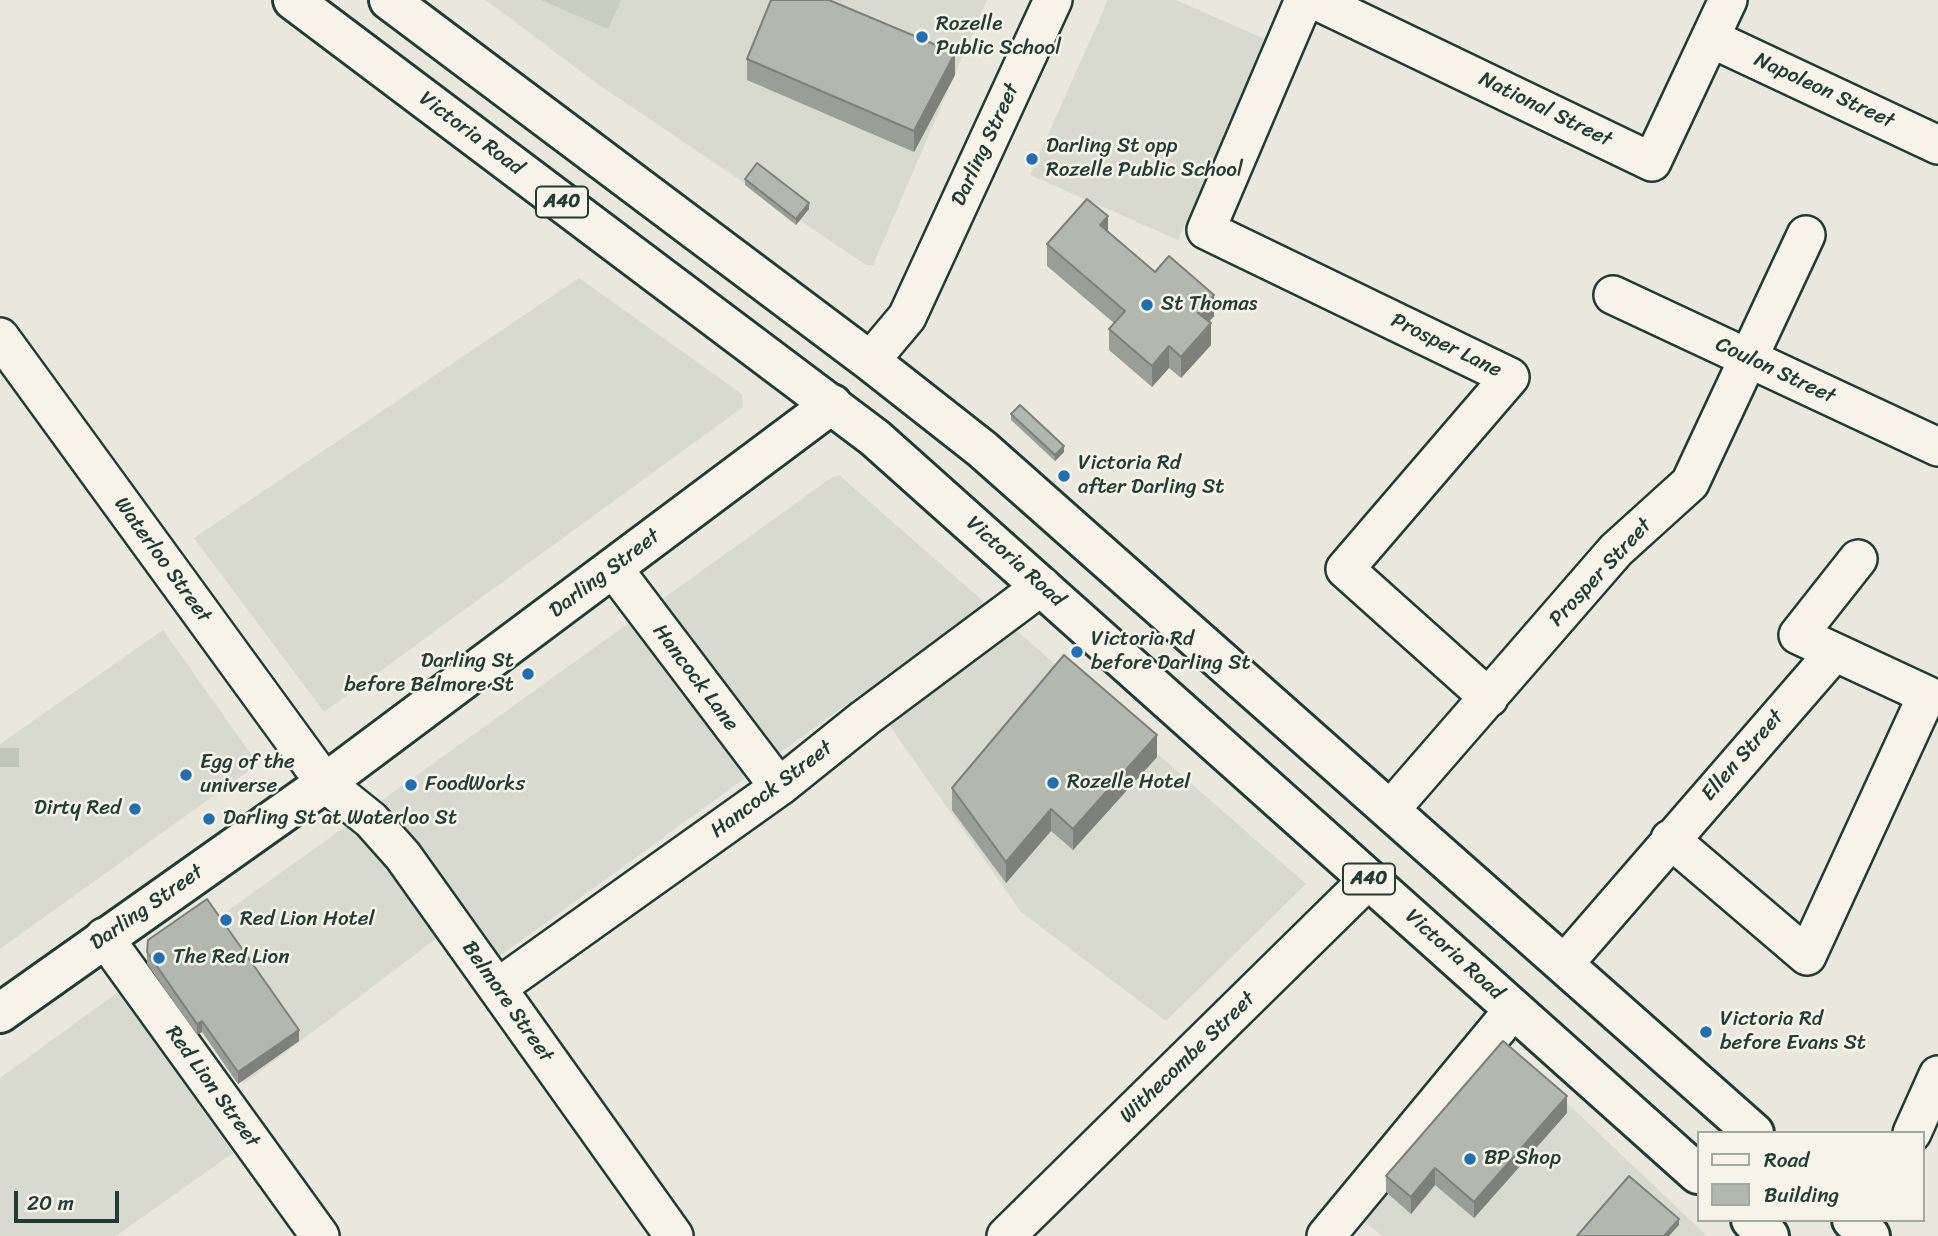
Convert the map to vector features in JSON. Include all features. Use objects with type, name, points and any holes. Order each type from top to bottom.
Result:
[{"type":"main road","name":"Victoria Road","points":[[293,0],[875,438],[1696,1172]]},
{"type":"main road","name":"A40","points":[[389,0],[870,361],[982,449],[1752,1131]]},
{"type":"main road","name":"Darling Street","points":[[0,1013],[325,783],[832,404],[870,361]]},
{"type":"main road","points":[[1753,1222],[1769,1236]]},
{"type":"main road","points":[[1854,1222],[1871,1236]]},
{"type":"street","name":"Darling Street","points":[[870,361],[907,317],[1053,0]]},
{"type":"street","name":"Prosper Lane","points":[[1304,0],[1206,230],[1510,377],[1345,569],[1489,698]]},
{"type":"street","name":"National Street","points":[[1315,0],[1652,162],[1728,0]]},
{"type":"street","name":"Napoleon Street","points":[[1710,38],[1938,145]]},
{"type":"street","name":"Prosper Street","points":[[1390,810],[1616,550],[1690,483],[1751,359],[1807,235]]},
{"type":"street","name":"Coulon Street","points":[[1613,295],[1938,447]]},
{"type":"street","name":"Waterloo Street","points":[[0,337],[325,783]]},
{"type":"street","points":[[1670,838],[1807,956],[1927,695],[1833,654],[1798,635],[1858,558]]},
{"type":"street","name":"Hancock Lane","points":[[613,568],[779,787]]},
{"type":"street","name":"Hancock Street","points":[[497,988],[779,787],[865,718],[1042,586]]},
{"type":"street","name":"Ellen Street","points":[[1564,964],[1670,838],[1833,654]]},
{"type":"street","name":"Belmore Street","points":[[325,783],[371,820],[403,856],[674,1236]]},
{"type":"street","name":"Withecombe Street","points":[[1006,1236],[1369,879]]},
{"type":"street","name":"Red Lion Street","points":[[104,937],[320,1236]]},
{"type":"street","points":[[1326,1236],[1514,1009]]},
{"type":"street","points":[[1913,1131],[1938,1075]]},
{"type":"shaded area","points":[[486,0],[987,0],[873,265],[866,265],[596,83]]},
{"type":"shaded area","points":[[541,0],[621,0],[608,29]]},
{"type":"shaded area","points":[[1108,0],[1176,0],[1267,40],[1178,240],[1030,175]]},
{"type":"shaded area","points":[[579,278],[742,394],[743,407],[324,712],[194,538]]},
{"type":"shaded area","points":[[839,475],[1306,884],[1166,1021],[1021,912],[865,691],[500,956],[470,913],[244,1084],[155,963],[831,478]]},
{"type":"shaded area","points":[[163,630],[258,764],[0,949],[0,744]]},
{"type":"shaded area","points":[[118,992],[233,1153],[116,1236],[0,1236],[0,1078]]},
{"type":"shaded area","points":[[1508,1047],[1707,1236],[1383,1236],[1363,1221]]},
{"type":"building","points":[[771,0],[829,0],[955,53],[914,131],[747,59]]},
{"type":"building","points":[[757,163],[809,203],[796,219],[745,179]]},
{"type":"building","name":"St Thomas","points":[[1087,199],[1108,216],[1100,225],[1155,272],[1169,256],[1214,295],[1198,313],[1211,323],[1181,357],[1169,346],[1152,366],[1109,329],[1125,311],[1047,244]]},
{"type":"building","points":[[1020,405],[1064,446],[1055,455],[1011,414]]},
{"type":"building","name":"Rozelle Hotel","points":[[1064,655],[1157,735],[1073,829],[1051,809],[1006,862],[952,788]]},
{"type":"building","points":[[207,899],[299,1030],[238,1072],[202,1021],[197,1024],[147,952],[148,940]]},
{"type":"building","name":"BP Shop","points":[[1503,1041],[1567,1096],[1474,1202],[1435,1168],[1411,1197],[1386,1176]]},
{"type":"building","points":[[1629,1176],[1679,1219],[1664,1236],[1577,1236]]},
{"type":"tunnel","points":[[0,748],[0,767]]},
{"type":"place","name":"Rozelle Public School","points":[[922,37]]},
{"type":"place","name":"Darling St opp Rozelle Public School","points":[[1032,159]]},
{"type":"place","name":"St Thomas","points":[[1147,305]]},
{"type":"place","name":"Victoria Rd after Darling St","points":[[1064,476]]},
{"type":"place","name":"Victoria Rd before Darling St","points":[[1077,652]]},
{"type":"place","name":"Darling St before Belmore St","points":[[528,674]]},
{"type":"place","name":"Egg of the universe","points":[[186,775]]},
{"type":"place","name":"Rozelle Hotel","points":[[1053,783]]},
{"type":"place","name":"FoodWorks","points":[[411,785]]},
{"type":"place","name":"Dirty Red","points":[[135,809]]},
{"type":"place","name":"Darling St at Waterloo St","points":[[209,819]]},
{"type":"place","name":"Red Lion Hotel","points":[[226,920]]},
{"type":"place","name":"The Red Lion","points":[[159,958]]},
{"type":"place","name":"Victoria Rd before Evans St","points":[[1706,1032]]},
{"type":"place","name":"BP Shop","points":[[1470,1159]]}]
